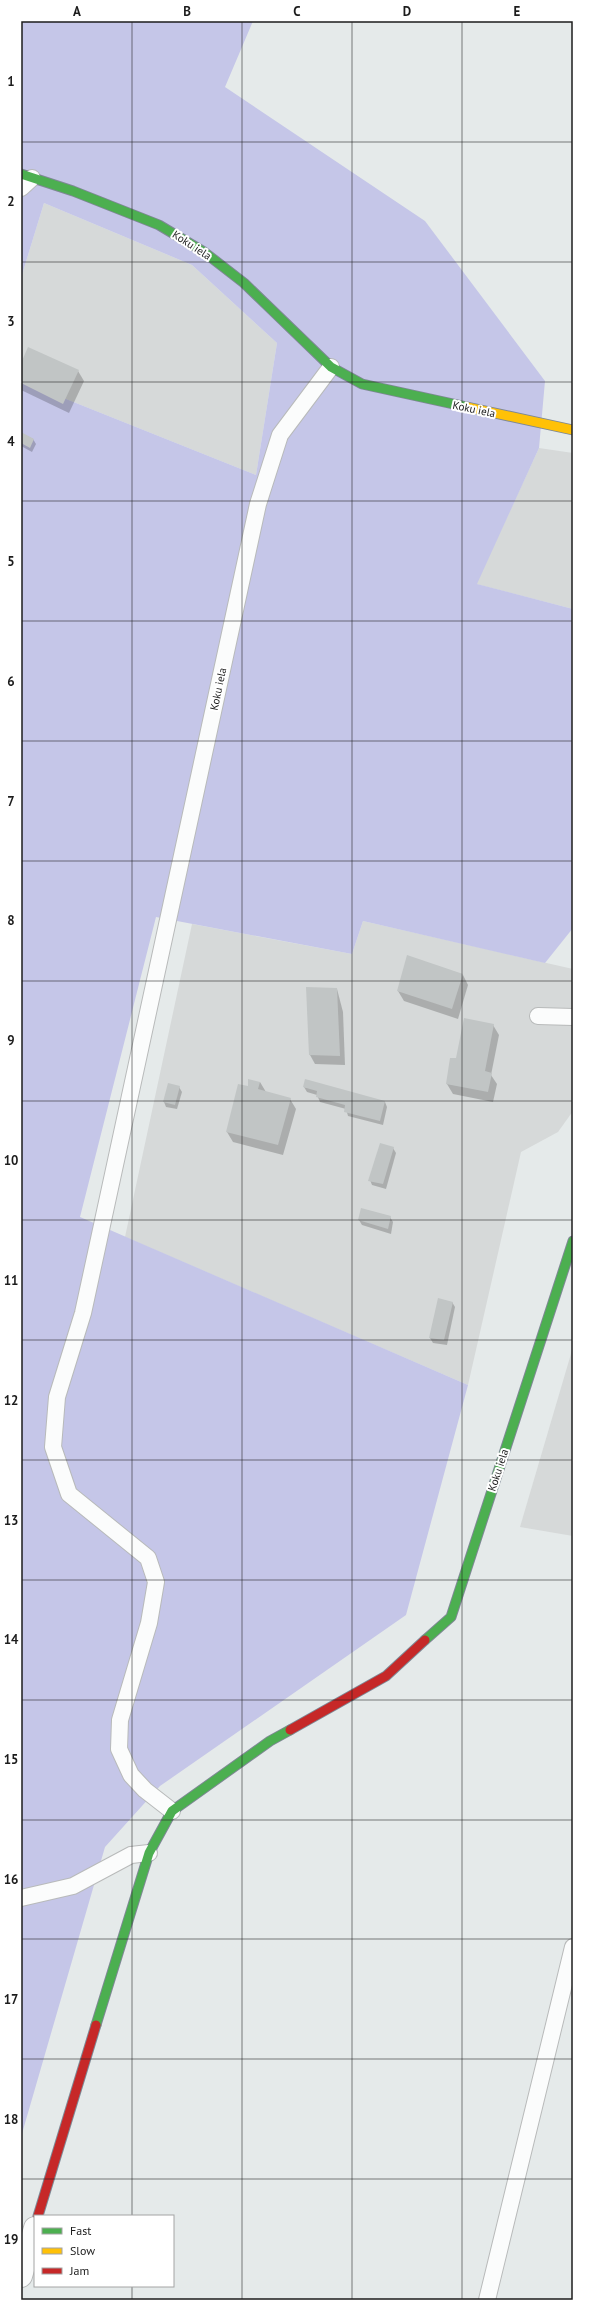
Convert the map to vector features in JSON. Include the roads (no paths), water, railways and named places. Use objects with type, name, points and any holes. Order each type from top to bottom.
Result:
[{"type":"street","name":"Koku iela","points":[[25,180],[73,191],[159,225],[204,252],[244,283],[316,355],[331,367],[362,384],[573,430]]},
{"type":"street","name":"Koku iela","points":[[172,1812],[270,1741],[386,1676],[451,1617],[573,1241]]},
{"type":"street","points":[[38,2215],[149,1853],[172,1812]]},
{"type":"street","points":[[21,2276],[34,2231]]},
{"type":"lane","name":"Koku iela","points":[[172,1812],[145,1790],[131,1775],[119,1749],[120,1720],[149,1623],[156,1582],[148,1558],[69,1494],[53,1447],[57,1397],[83,1313],[258,504],[280,434],[331,367]]},
{"type":"lane","points":[[538,1016],[573,1017]]},
{"type":"lane","points":[[21,1898],[73,1886],[131,1855],[149,1853]]},
{"type":"lane","points":[[487,2300],[569,1977],[573,1947]]}]
